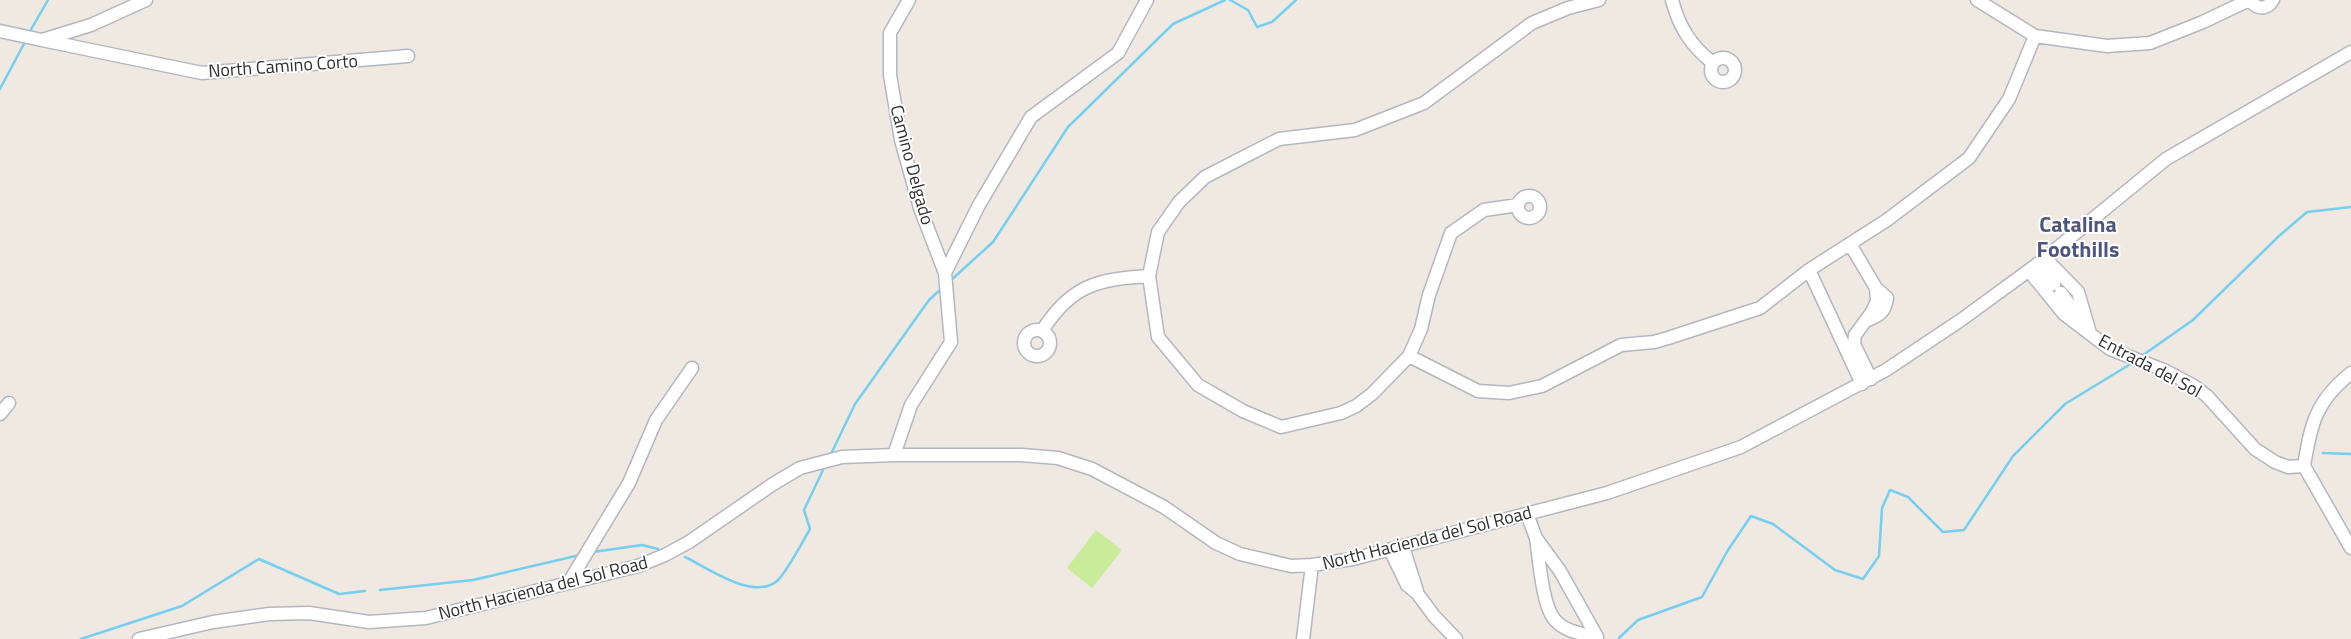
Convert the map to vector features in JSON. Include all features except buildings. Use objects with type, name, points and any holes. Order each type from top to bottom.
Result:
[{"type":"street","points":[[42,40],[90,25],[146,0]]},
{"type":"street","name":"Camino Delgado","points":[[894,455],[911,405],[951,342],[945,273],[920,208],[910,174],[901,140],[890,76],[890,33],[909,0]]},
{"type":"street","points":[[945,273],[979,205],[1031,116],[1118,53],[1147,0]]},
{"type":"street","points":[[1518,205],[1484,210],[1451,233],[1429,295],[1421,329],[1409,356],[1380,387],[1356,406],[1341,413],[1281,427],[1243,411],[1198,385],[1158,337],[1149,276],[1158,232],[1180,202],[1205,177],[1280,139],[1355,130],[1424,103],[1532,23],[1568,8],[1599,0]]},
{"type":"street","points":[[1672,0],[1686,36],[1713,63]]},
{"type":"street","points":[[1977,0],[2035,36],[2107,46],[2150,43],[2203,22],[2250,0],[2255,6],[2263,8],[2270,5],[2273,0]]},
{"type":"street","name":"North Camino Corto","points":[[0,31],[202,73],[408,56]]},
{"type":"street","points":[[1409,356],[1478,390],[1510,393],[1542,386],[1620,345],[1654,342],[1687,333],[1760,308],[1809,270],[1887,220],[1969,158],[2009,99],[2035,36]]},
{"type":"street","name":"North Hacienda del Sol Road","points":[[139,639],[213,622],[269,614],[309,613],[369,622],[426,618],[638,566],[666,555],[689,542],[773,484],[800,468],[842,457],[1021,455],[1058,458],[1092,469],[1164,507],[1216,543],[1240,554],[1291,566],[1312,566],[1353,559],[1607,493],[1741,447],[1866,382],[1961,320],[2037,264],[2166,159],[2351,52]]},
{"type":"street","points":[[1850,244],[1876,288],[1877,301],[1866,321],[1855,334],[1854,344],[1866,382]]},
{"type":"street","points":[[2037,264],[2058,288],[2090,334]]},
{"type":"street","points":[[2037,264],[2064,314],[2090,334]]},
{"type":"street","name":"Entrada del Sol","points":[[2037,264],[2078,292],[2090,334],[2110,349],[2166,371],[2194,386],[2207,396],[2255,449],[2274,462],[2288,467],[2304,466]]},
{"type":"street","points":[[1809,270],[1866,382]]},
{"type":"street","points":[[1042,330],[1052,314],[1081,290],[1117,278],[1149,276]]},
{"type":"street","points":[[569,582],[629,483],[656,420],[692,368]]},
{"type":"street","points":[[2351,373],[2323,399],[2314,419],[2304,466],[2351,548]]},
{"type":"street","points":[[0,414],[9,403]]},
{"type":"street","points":[[1527,514],[1536,538],[1542,588],[1554,620],[1572,632],[1600,638]]},
{"type":"street","points":[[1536,538],[1560,571],[1600,638]]},
{"type":"street","points":[[1397,548],[1417,593],[1434,616],[1456,639]]},
{"type":"street","points":[[1302,639],[1312,566]]},
{"type":"green space","points":[[1096,530],[1122,550],[1092,588],[1067,568]]},
{"type":"waterway","points":[[29,33],[48,0]]},
{"type":"waterway","points":[[949,282],[993,242],[1068,127],[1173,24],[1225,0]]},
{"type":"waterway","points":[[1230,0],[1248,10],[1257,27],[1272,22],[1296,0]]},
{"type":"waterway","points":[[0,89],[26,40]]},
{"type":"waterway","points":[[2143,355],[2193,320],[2279,236],[2307,212],[2351,207]]},
{"type":"waterway","points":[[832,452],[855,404],[929,300],[941,289]]},
{"type":"waterway","points":[[1619,638],[1638,620],[1702,597],[1728,550],[1751,516],[1773,524],[1835,570],[1863,579],[1879,556],[1882,508],[1890,490],[1908,497],[1943,532],[1964,530],[2013,456],[2065,404],[2129,365]]},
{"type":"waterway","points":[[2323,453],[2351,454]]},
{"type":"waterway","points":[[685,557],[718,575],[743,585],[767,586],[777,581],[790,564],[810,529],[804,510],[823,470]]},
{"type":"waterway","points":[[593,552],[642,545],[658,549]]},
{"type":"waterway","points":[[380,590],[473,580],[580,555]]},
{"type":"waterway","points":[[81,639],[182,606],[259,559],[339,594],[365,591]]},
{"type":"district","name":"Catalina Foothills","points":[[2078,236]]}]
